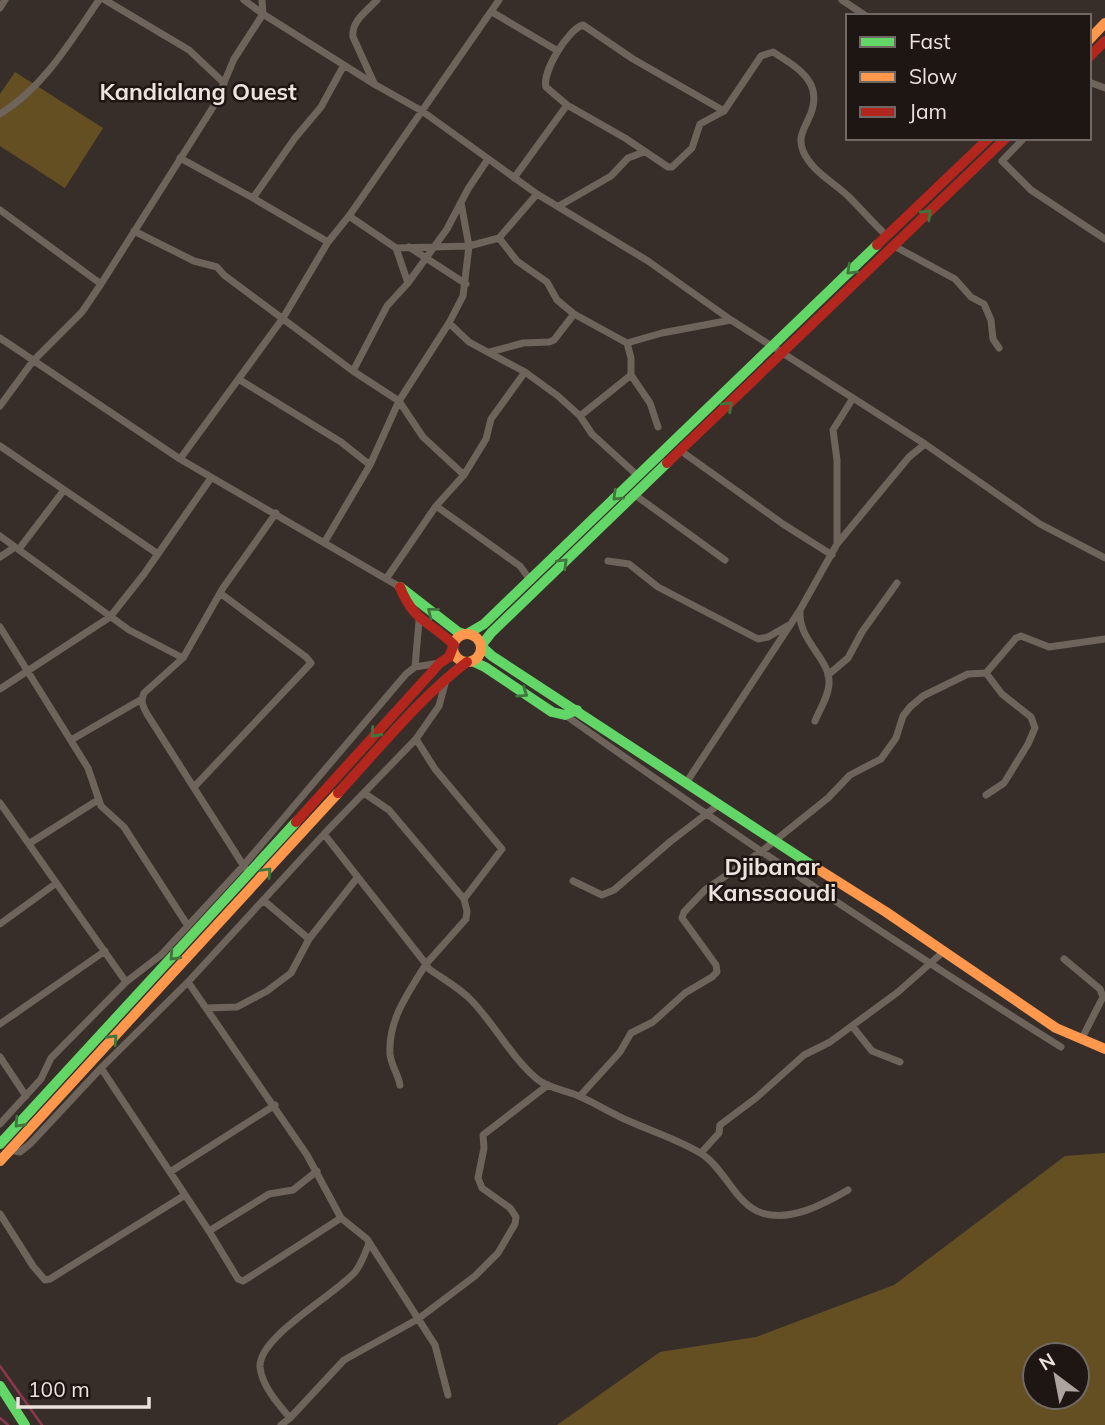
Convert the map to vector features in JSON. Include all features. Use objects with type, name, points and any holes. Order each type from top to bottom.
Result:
[{"type":"main road","points":[[1091,38],[1105,23]]},
{"type":"main road","points":[[1091,55],[1105,41]]},
{"type":"main road","points":[[4,1146],[447,678],[479,655],[481,646],[491,633],[783,352],[987,140]]},
{"type":"main road","points":[[0,1161],[4,1146],[246,871],[440,663],[449,657],[457,639],[484,624],[773,346],[1004,140]]},
{"type":"main road","points":[[400,587],[458,632],[477,638],[492,656],[571,712],[775,840],[1056,1028],[1105,1049]]},
{"type":"main road","points":[[400,587],[407,607],[419,621],[447,638],[454,646],[458,659],[485,667],[552,712],[571,712]]},
{"type":"main road","points":[[393,713],[406,720]]},
{"type":"main road","points":[[0,1386],[25,1425]]},
{"type":"street","points":[[0,8],[5,0]]},
{"type":"street","points":[[0,114],[16,105],[42,79],[102,0],[189,50],[224,83]]},
{"type":"street","points":[[244,0],[374,84],[422,111],[537,194],[648,261],[731,320],[925,444],[1040,524],[1105,558]]},
{"type":"street","points":[[0,405],[33,362],[82,312],[101,284],[215,104],[234,60],[262,14],[262,0]]},
{"type":"street","points":[[374,84],[352,30],[355,23],[377,0]]},
{"type":"street","points":[[180,459],[240,380],[268,335],[283,318],[328,243],[499,0]]},
{"type":"street","points":[[842,0],[863,14]]},
{"type":"street","points":[[492,12],[558,51]]},
{"type":"street","points":[[724,111],[633,59],[583,25],[574,29],[558,51],[544,82],[545,87],[568,105],[672,167],[692,148],[701,124],[724,111],[761,56],[766,52],[774,52],[800,69],[813,90],[813,104],[800,139],[807,159],[850,198],[891,241],[955,279],[971,297],[984,304],[991,320],[993,339],[999,348]]},
{"type":"street","points":[[253,198],[295,138],[321,107],[344,65]]},
{"type":"street","points":[[514,178],[568,105]]},
{"type":"street","points":[[1002,161],[1022,140]]},
{"type":"street","points":[[993,151],[1031,190],[1105,239]]},
{"type":"street","points":[[559,206],[611,176],[628,158],[643,152]]},
{"type":"street","points":[[180,158],[328,243]]},
{"type":"street","points":[[353,371],[387,306],[408,283],[447,229],[488,159]]},
{"type":"street","points":[[396,248],[469,246],[499,239],[537,194]]},
{"type":"street","points":[[324,543],[370,464],[399,401],[463,296],[469,246],[461,203]]},
{"type":"street","points":[[0,210],[101,284]]},
{"type":"street","points":[[349,216],[396,248],[408,283]]},
{"type":"street","points":[[134,231],[194,261],[217,267],[353,371],[399,401],[423,437],[464,475]]},
{"type":"street","points":[[499,239],[517,261],[547,282],[557,300],[574,314],[627,343],[662,333],[731,320]]},
{"type":"street","points":[[408,247],[466,284]]},
{"type":"street","points":[[490,353],[523,343],[554,340],[574,314]]},
{"type":"street","points":[[449,323],[469,342],[525,372],[558,396],[580,416],[592,433],[638,476]]},
{"type":"street","points":[[0,338],[180,459],[400,587]]},
{"type":"street","points":[[627,343],[631,358],[631,375],[650,403],[658,427]]},
{"type":"street","points":[[386,579],[436,506],[464,475],[486,439],[491,419],[525,372]]},
{"type":"street","points":[[580,416],[616,390],[631,375]]},
{"type":"street","points":[[240,380],[341,442],[370,464]]},
{"type":"street","points":[[837,544],[837,460],[833,430],[853,398]]},
{"type":"street","points":[[686,783],[800,610],[837,544],[909,457],[925,444]]},
{"type":"street","points":[[0,446],[158,554]]},
{"type":"street","points":[[681,451],[783,524],[832,555]]},
{"type":"street","points":[[0,689],[110,617],[211,478]]},
{"type":"street","points":[[0,556],[17,548],[64,490]]},
{"type":"street","points":[[635,495],[725,559]]},
{"type":"street","points":[[436,506],[520,566],[536,589]]},
{"type":"street","points":[[246,871],[195,786],[147,714],[142,699],[144,693],[183,658],[220,593],[275,513]]},
{"type":"street","points":[[0,536],[129,630],[183,658]]},
{"type":"street","points":[[608,561],[629,564],[659,587],[758,639],[768,637],[790,625]]},
{"type":"street","points":[[828,675],[848,658],[862,632],[897,583]]},
{"type":"street","points":[[195,786],[311,663],[220,593]]},
{"type":"street","points":[[800,610],[801,628],[828,675],[830,686],[815,720]]},
{"type":"street","points":[[415,667],[419,621]]},
{"type":"street","points":[[0,627],[88,768],[101,806],[124,827],[188,926]]},
{"type":"street","points":[[580,1096],[620,1052],[631,1033],[653,1022],[685,993],[717,972],[716,965],[699,945],[682,918],[683,915],[705,890],[762,851],[828,798],[850,775],[881,759],[896,737],[903,716],[916,701],[968,674],[986,673],[1016,638],[1021,636],[1049,647],[1105,639]]},
{"type":"street","points":[[0,1124],[41,1079],[51,1058],[125,982],[161,955],[246,871],[391,691],[415,667],[440,663]]},
{"type":"street","points":[[986,673],[1002,694],[1031,717],[1035,728],[1004,783],[986,795]]},
{"type":"street","points":[[4,1146],[24,1150],[101,1068],[188,982],[416,739],[439,706],[447,678]]},
{"type":"street","points":[[71,740],[142,699]]},
{"type":"street","points":[[571,712],[705,815],[930,965],[1061,1047]]},
{"type":"street","points":[[416,739],[435,769],[502,849],[464,899]]},
{"type":"street","points":[[364,793],[389,810],[464,899],[467,911],[466,919],[426,964],[400,1005],[392,1029],[390,1053],[400,1085]]},
{"type":"street","points":[[30,843],[98,800]]},
{"type":"street","points":[[0,803],[125,982]]},
{"type":"street","points":[[573,881],[602,895],[614,890],[718,805]]},
{"type":"street","points":[[324,834],[429,969],[469,997],[521,1063],[548,1085],[580,1096],[621,1118],[701,1153],[718,1167],[743,1200],[759,1213],[785,1215],[799,1212],[831,1200],[848,1190]]},
{"type":"street","points":[[206,1008],[237,1007],[267,991],[291,973],[309,939],[357,877]]},
{"type":"street","points":[[0,924],[55,884]]},
{"type":"street","points":[[263,900],[309,939]]},
{"type":"street","points":[[0,1024],[105,951]]},
{"type":"street","points":[[701,1153],[719,1133],[720,1125],[804,1055],[830,1042],[852,1026],[943,952]]},
{"type":"street","points":[[1064,959],[1100,989],[1103,997],[1081,1040]]},
{"type":"street","points":[[188,982],[275,1105],[317,1171],[341,1218],[369,1243],[435,1345],[448,1395]]},
{"type":"street","points":[[852,1026],[872,1051],[900,1062]]},
{"type":"street","points":[[0,1057],[26,1096]]},
{"type":"street","points":[[101,1068],[186,1195],[238,1279],[243,1280],[341,1218]]},
{"type":"street","points":[[281,1425],[344,1360],[418,1319],[475,1276],[498,1253],[515,1224],[515,1214],[482,1188],[478,1178],[484,1148],[483,1135],[548,1085]]},
{"type":"street","points":[[170,1172],[275,1105]]},
{"type":"street","points":[[209,1231],[269,1194],[293,1189],[317,1171]]},
{"type":"street","points":[[0,1214],[45,1280],[186,1195]]},
{"type":"street","points":[[290,1418],[274,1400],[262,1372],[260,1365],[266,1348],[354,1272],[364,1258],[369,1243]]},
{"type":"shaded area","points":[[15,72],[103,128],[65,188],[0,146],[0,94]]},
{"type":"shaded area","points":[[1105,1153],[1105,1425],[557,1425],[660,1352],[756,1337],[894,1285],[1065,1156]]},
{"type":"waterway","points":[[0,1366],[42,1425]]},
{"type":"waterway","points":[[0,1418],[8,1425]]},
{"type":"traffic: fast","points":[[467,634],[484,624],[877,245]]},
{"type":"traffic: fast","points":[[667,463],[491,633],[481,646],[492,656],[813,866]]},
{"type":"traffic: fast","points":[[400,587],[464,634]]},
{"type":"traffic: fast","points":[[472,661],[552,712],[565,715],[577,710]]},
{"type":"traffic: fast","points":[[0,1144],[296,822]]},
{"type":"traffic: fast","points":[[0,1386],[25,1425]]},
{"type":"traffic: slow","points":[[1091,38],[1105,23]]},
{"type":"traffic: slow","points":[[467,634],[477,638],[481,648],[477,658],[467,662],[457,658],[453,648],[457,638],[467,634]]},
{"type":"traffic: slow","points":[[0,1161],[338,793]]},
{"type":"traffic: slow","points":[[813,866],[886,912],[1056,1028],[1105,1049]]},
{"type":"traffic: jam","points":[[1091,55],[1105,41]]},
{"type":"traffic: jam","points":[[877,245],[987,140]]},
{"type":"traffic: jam","points":[[667,463],[1004,140]]},
{"type":"traffic: jam","points":[[400,587],[417,614],[454,645]]},
{"type":"traffic: jam","points":[[296,822],[440,663],[449,657],[453,647]]},
{"type":"traffic: jam","points":[[338,793],[416,707],[467,662]]},
{"type":"district","name":"Kandialang Ouest","points":[[198,91]]},
{"type":"district","name":"Djibanar Kanssaoudi","points":[[772,879]]}]
